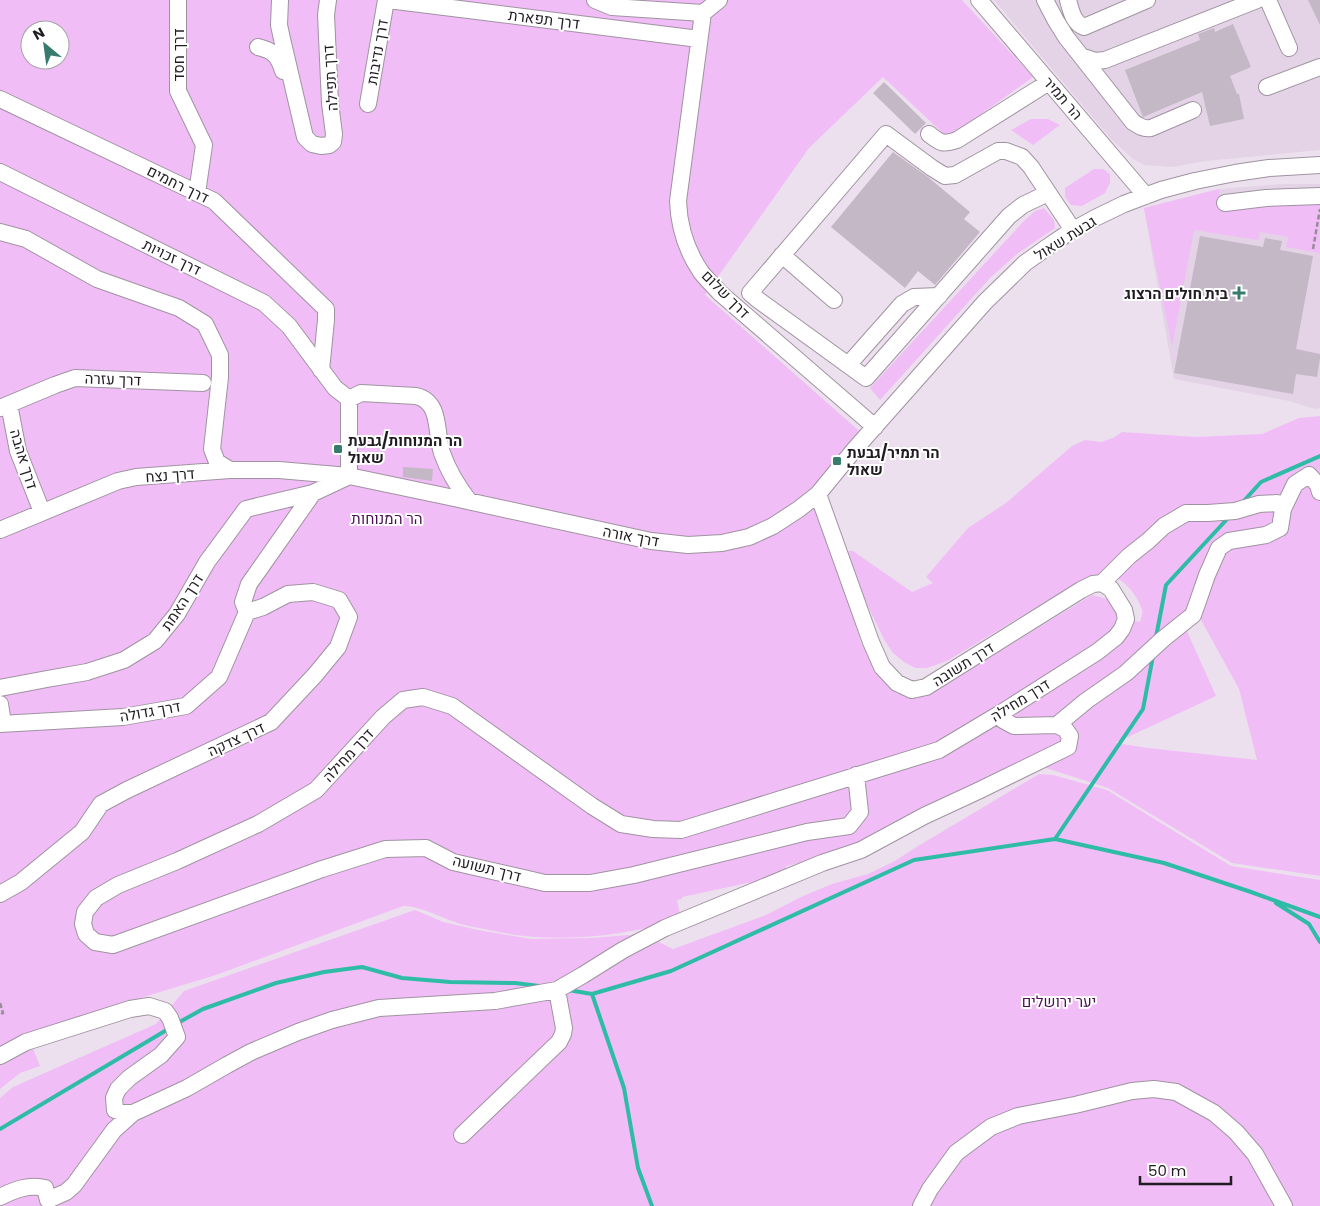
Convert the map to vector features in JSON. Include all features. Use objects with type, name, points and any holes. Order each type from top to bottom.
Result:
[{"type":"street","name":"דרך חסד","points":[[178,0],[178,91],[204,145],[197,193]]},
{"type":"street","points":[[280,0],[279,25],[294,94]]},
{"type":"street","name":"דרך תפילה","points":[[294,94],[305,137],[312,144],[329,145],[333,142],[334,134],[330,103],[326,15],[328,0]]},
{"type":"street","name":"דרך תפארת","points":[[387,0],[411,1],[699,39]]},
{"type":"street","name":"דרך נדיבות","points":[[368,104],[387,0]]},
{"type":"street","points":[[595,0],[612,7],[703,13],[719,0]]},
{"type":"street","name":"הר תמיר","points":[[979,0],[1146,196]]},
{"type":"street","points":[[1045,0],[1066,37],[1133,122],[1146,129],[1194,110]]},
{"type":"street","points":[[1068,0],[1075,19],[1079,25],[1084,27],[1147,0]]},
{"type":"street","points":[[1080,56],[1095,61],[1105,60],[1257,0]]},
{"type":"street","points":[[1268,0],[1289,48]]},
{"type":"street","name":"דרך שלום","points":[[703,13],[678,201],[678,217],[683,237],[702,273],[720,293],[875,427]]},
{"type":"street","points":[[258,47],[269,50],[278,56],[289,92],[294,94]]},
{"type":"street","points":[[1267,87],[1320,68]]},
{"type":"street","points":[[929,134],[941,143],[957,140],[1049,82]]},
{"type":"street","name":"דרך רחמים","points":[[0,99],[214,202],[326,309],[321,370]]},
{"type":"street","points":[[1048,193],[1023,205],[1009,216],[866,378],[750,292],[886,134],[945,176],[955,175],[998,151],[1006,151],[1022,156],[1031,167],[1073,230]]},
{"type":"street","name":"גבעת שאול","points":[[875,427],[1002,285],[1025,263],[1073,230],[1146,196],[1195,181],[1269,168],[1320,165]]},
{"type":"street","name":"דרך זכויות","points":[[0,172],[264,302],[289,326],[335,388],[349,399]]},
{"type":"street","points":[[1225,203],[1266,198],[1320,196]]},
{"type":"street","points":[[0,232],[26,239],[97,279],[179,308],[205,324],[220,355],[220,377],[212,449],[217,462],[230,470]]},
{"type":"street","points":[[782,255],[834,300]]},
{"type":"street","points":[[848,365],[902,304],[914,297],[939,296]]},
{"type":"street","name":"דרך עזרה","points":[[5,406],[75,378],[203,383]]},
{"type":"street","points":[[312,493],[349,476],[349,399],[361,393],[416,396],[428,401],[434,414],[442,453],[456,483],[469,501]]},
{"type":"street","name":"דרך אהבה","points":[[5,406],[18,451],[42,512]]},
{"type":"street","name":"דרך אורה","points":[[349,476],[651,542],[688,545],[722,543],[749,537],[773,526],[799,509],[818,494],[875,427]]},
{"type":"street","name":"דרך נצח","points":[[0,530],[118,481],[136,477],[230,470],[278,470],[349,476]]},
{"type":"street","points":[[1057,725],[1126,673],[1192,615],[1219,548],[1229,541],[1266,535],[1280,528],[1284,509],[1295,484],[1309,475],[1318,485],[1320,492]]},
{"type":"street","name":"דרך גדולה","points":[[0,723],[122,717],[186,706],[219,677],[247,612],[243,602],[249,584],[312,493]]},
{"type":"street","name":"דרך האמת","points":[[0,688],[87,672],[124,660],[155,641],[177,614],[207,562],[246,509],[312,493]]},
{"type":"street","name":"דרך תשובה","points":[[818,494],[870,642],[882,667],[897,683],[912,690],[926,687],[1081,590],[1092,584],[1102,583]]},
{"type":"street","points":[[1102,583],[1129,556],[1164,526],[1186,513],[1235,511],[1259,504],[1277,503],[1284,509]]},
{"type":"street","name":"דרך מחילה","points":[[86,934],[82,924],[84,912],[96,898],[118,885],[177,861],[258,824],[316,790],[383,717],[403,700],[423,697],[452,706],[592,806],[621,824],[653,829],[681,830],[939,750],[1001,713],[1116,637],[1126,619],[1124,610],[1112,589],[1102,583]]},
{"type":"street","name":"דרך צדקה","points":[[0,894],[21,882],[82,832],[100,804],[272,722],[338,647],[349,617],[339,600],[313,592],[288,594],[247,612]]},
{"type":"street","points":[[0,704],[2,717],[0,723]]},
{"type":"street","points":[[0,1197],[12,1190],[36,1186],[45,1188],[48,1200],[66,1192],[74,1185],[114,1130],[133,1113],[187,1088],[226,1065],[278,1040],[352,1014],[379,1008],[496,1001],[557,990],[623,950],[665,928],[822,863],[861,850],[924,816],[1068,747],[1070,736],[1065,729],[1057,725],[1014,726],[1003,720],[1001,713]]},
{"type":"street","name":"דרך תשועה","points":[[86,934],[95,942],[113,945],[322,869],[385,849],[426,848],[453,862],[545,882],[590,883],[634,876],[807,832],[849,826],[860,812],[856,775]]},
{"type":"street","points":[[462,1135],[559,1042],[564,1028],[557,990]]},
{"type":"street","points":[[0,1056],[26,1042],[130,1009],[149,1006],[165,1011],[170,1018],[177,1037],[161,1055],[129,1078],[118,1089],[114,1098],[115,1110],[133,1113]]},
{"type":"street","points":[[921,1206],[930,1189],[956,1153],[991,1127],[1018,1116],[1132,1091],[1154,1089],[1176,1092],[1214,1113],[1236,1132],[1255,1154],[1284,1206]]},
{"type":"path","points":[[1313,250],[1320,207]]},
{"type":"path","points":[[0,1003],[3,1013],[0,1014]]},
{"type":"shaded area","points":[[994,0],[1320,0],[1320,150],[1206,161],[1172,167],[1144,165],[1133,159],[1111,139]]},
{"type":"shaded area","name":"בית חולים הרצוג","points":[[1283,184],[1320,184],[1320,408],[1315,409],[1289,401],[1174,379],[1144,208],[1219,189]]},
{"type":"green space","name":"הר המנוחות","points":[[0,0],[962,0],[1033,77],[948,138],[883,77],[809,148],[705,295],[866,437],[820,505],[861,643],[886,683],[897,694],[928,695],[1092,595],[1111,600],[1122,619],[1140,622],[1142,610],[1134,594],[1121,580],[1111,576],[1103,576],[1080,581],[947,661],[927,668],[915,668],[893,653],[885,641],[843,551],[853,551],[912,592],[933,583],[926,577],[968,528],[1006,503],[1072,446],[1085,440],[1101,442],[1113,438],[1122,432],[1195,437],[1262,434],[1299,418],[1320,416],[1320,876],[1232,863],[1108,788],[1046,768],[976,789],[853,851],[786,866],[785,875],[682,897],[682,899],[677,900],[681,919],[628,932],[555,938],[528,936],[465,925],[417,908],[403,906],[213,976],[97,1011],[29,1038],[40,1066],[20,1073],[0,1089]],"holes":[[[1200,618],[1239,689],[1257,760],[1115,743],[1216,696],[1186,629]]]},
{"type":"green space","points":[[1031,119],[1048,119],[1060,125],[1033,145],[1011,130]]},
{"type":"green space","points":[[1094,169],[1103,169],[1110,174],[1110,183],[1105,193],[1082,206],[1071,205],[1065,197],[1065,188]]},
{"type":"green space","points":[[1219,189],[1221,210],[1281,203],[1320,203],[1320,253],[1286,247],[1288,237],[1260,232],[1258,240],[1194,230],[1172,346],[1144,208]]},
{"type":"green space","points":[[1044,208],[1054,220],[1055,228],[1017,254],[991,277],[880,400],[870,388],[1023,222],[1035,211]]},
{"type":"green space","name":"יער ירושלים","points":[[1039,774],[1053,775],[1107,790],[1231,866],[1320,880],[1320,1206],[0,1206],[0,1098],[13,1087],[156,1024],[184,991],[415,910],[443,922],[531,939],[592,938],[642,934],[673,949],[766,915],[832,884],[868,874],[895,861]]},
{"type":"building","points":[[1308,0],[1320,0],[1320,25]]},
{"type":"building","points":[[1233,24],[1251,67],[1230,76],[1237,94],[1239,94],[1244,119],[1210,126],[1202,92],[1143,117],[1125,70],[1200,40],[1198,34],[1214,28],[1215,32]]},
{"type":"building","points":[[884,82],[926,123],[915,134],[873,93]]},
{"type":"building","points":[[893,152],[928,177],[970,212],[964,219],[980,232],[935,285],[918,271],[905,288],[831,227]]},
{"type":"building","points":[[1200,236],[1263,247],[1265,238],[1282,241],[1280,250],[1313,256],[1296,349],[1320,354],[1320,358],[1317,377],[1296,374],[1293,394],[1174,373]]},
{"type":"building","points":[[403,467],[433,469],[432,481],[403,477]]},
{"type":"waterway","points":[[1242,503],[1261,482],[1320,456]]},
{"type":"waterway","points":[[1156,637],[1166,585],[1229,517]]},
{"type":"waterway","points":[[1055,839],[1143,709],[1153,656]]},
{"type":"waterway","points":[[568,990],[592,994],[671,971],[914,860],[1055,839],[1164,863],[1320,917]]},
{"type":"waterway","points":[[1276,903],[1309,924],[1320,942]]},
{"type":"waterway","points":[[176,1024],[203,1009],[276,983],[324,972],[362,967],[402,978],[450,982],[515,983],[539,986]]},
{"type":"waterway","points":[[592,994],[624,1088],[638,1168],[652,1206]]},
{"type":"waterway","points":[[0,1129],[170,1028]]},
{"type":"place","name":"בית חולים הרצוג","points":[[1239,293]]},
{"type":"place","name":"הר המנוחות/גבעת שאול","points":[[338,449]]},
{"type":"place","name":"הר תמיר/גבעת שאול","points":[[837,461]]}]
